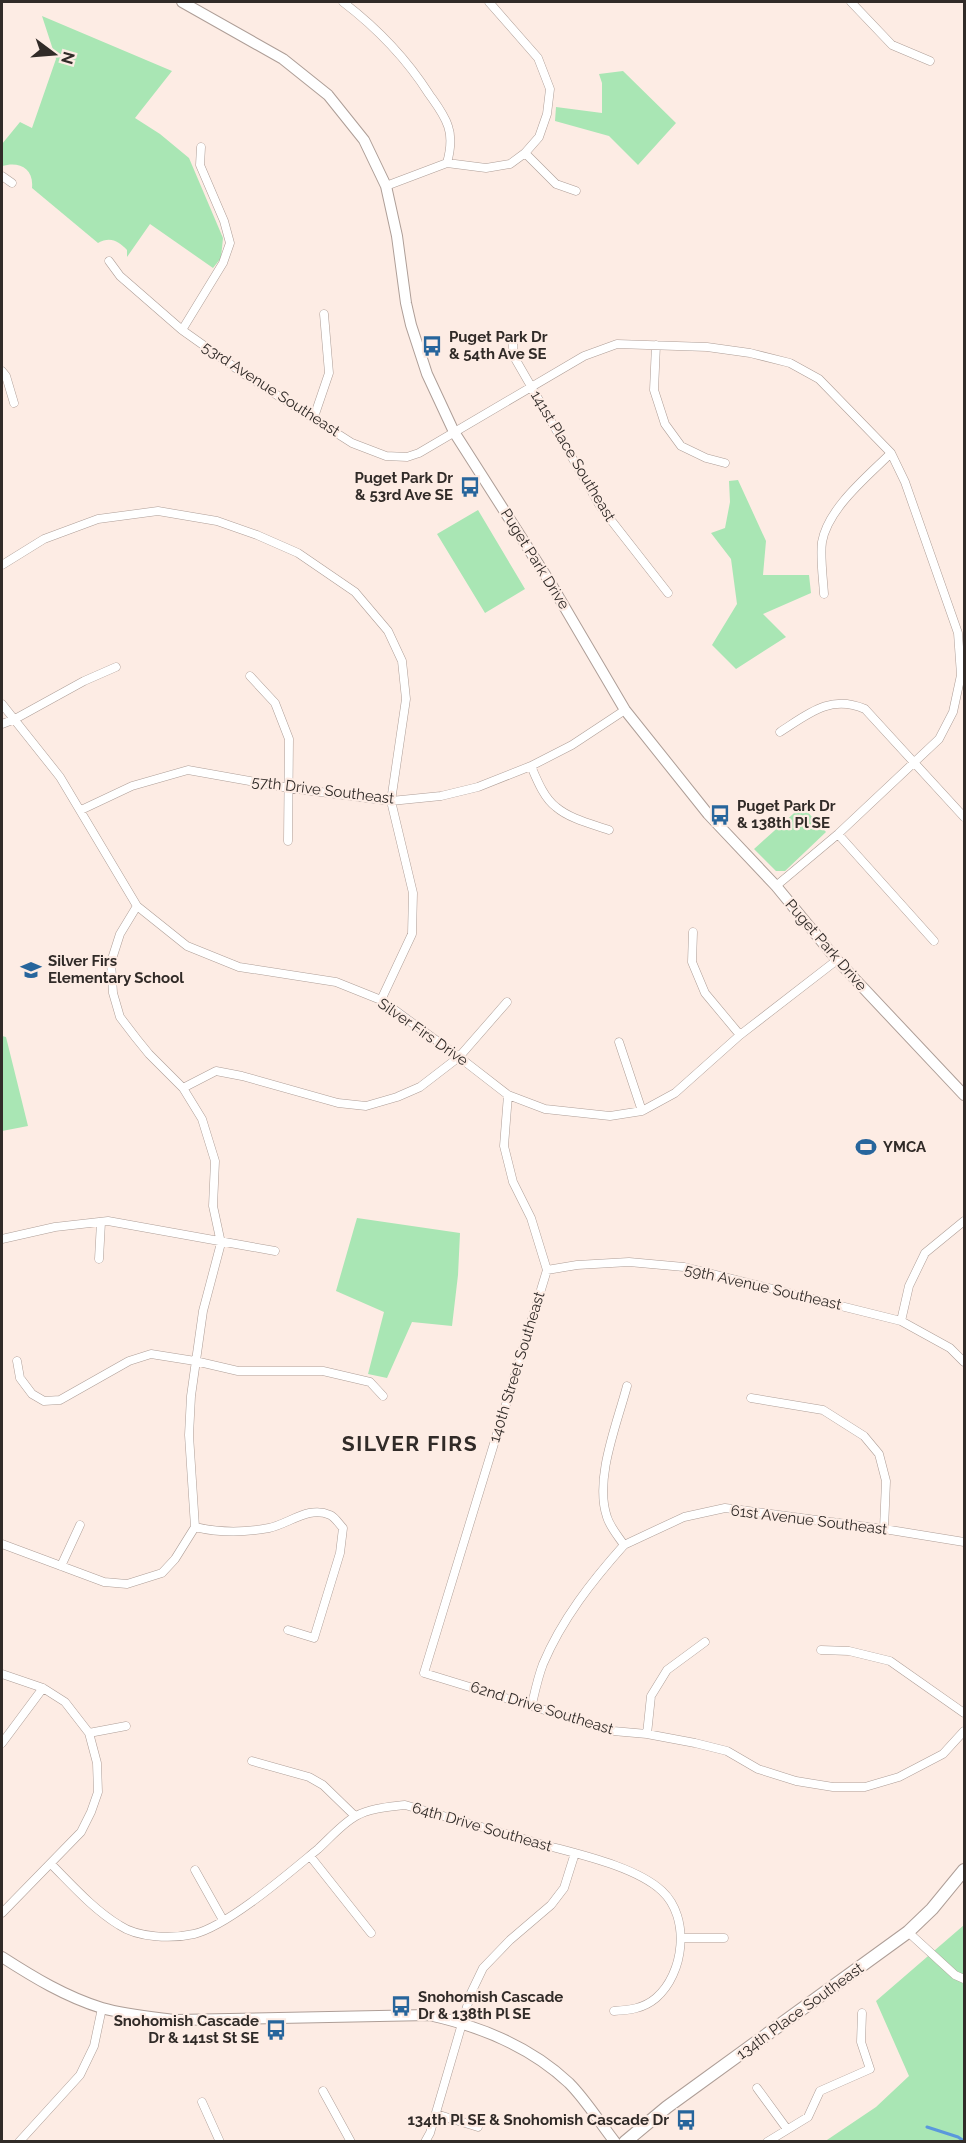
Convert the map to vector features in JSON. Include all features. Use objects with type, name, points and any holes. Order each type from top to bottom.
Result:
[{"type":"main road","name":"134th Place Southeast","points":[[625,2142],[672,2104],[908,1932],[932,1909],[964,1870]]},
{"type":"street","name":"Puget Park Drive","points":[[182,2],[283,59],[328,95],[364,140],[386,186],[398,237],[406,303],[427,374],[454,432],[551,584],[625,710],[708,814],[776,886],[837,960],[964,1095]]},
{"type":"street","points":[[344,2],[367,19],[396,49],[443,113],[449,128],[447,163]]},
{"type":"street","points":[[386,186],[447,163],[486,168],[510,164],[525,153],[539,137],[547,114],[550,89],[538,58],[489,2]]},
{"type":"street","points":[[850,2],[892,45],[930,61]]},
{"type":"street","points":[[182,330],[224,263],[230,243],[224,221],[200,165],[201,147]]},
{"type":"street","points":[[525,153],[556,184],[576,191]]},
{"type":"street","points":[[2,176],[12,183]]},
{"type":"street","name":"53rd Avenue Southeast","points":[[108,261],[120,276],[182,330],[244,374],[352,443],[386,456],[407,457],[419,453],[584,356],[617,344],[707,347],[750,353],[790,363],[819,379],[891,453],[905,482],[961,632],[961,675],[953,712],[939,739],[838,834],[776,886]]},
{"type":"street","points":[[314,417],[329,373],[324,314]]},
{"type":"street","name":"141st Place Southeast","points":[[513,341],[513,355],[600,506],[668,593]]},
{"type":"street","points":[[656,345],[654,390],[664,424],[681,446],[706,458],[725,463]]},
{"type":"street","points":[[2,371],[6,376],[14,403]]},
{"type":"street","points":[[824,594],[822,542],[834,514],[860,483],[891,453]]},
{"type":"street","points":[[2,564],[44,539],[98,519],[158,512],[218,521],[257,535],[298,553],[355,592],[388,631],[402,661],[406,699],[391,801],[413,893],[412,934],[381,1000]]},
{"type":"street","points":[[2,724],[116,667]]},
{"type":"street","points":[[250,676],[275,703],[289,739],[288,841]]},
{"type":"street","name":"Silver Firs Drive","points":[[2,704],[60,777],[137,906],[187,946],[239,967],[336,982],[381,1000],[459,1056],[508,1095],[545,1109],[610,1116],[642,1111],[675,1093],[740,1035],[837,960]]},
{"type":"street","points":[[780,732],[825,705],[853,704],[865,709],[964,817]]},
{"type":"street","name":"57th Drive Southeast","points":[[81,810],[132,786],[188,770],[289,788],[391,801],[441,796],[478,787],[531,766],[572,745],[625,710]]},
{"type":"street","points":[[531,766],[540,787],[555,807],[609,830]]},
{"type":"street","points":[[838,834],[934,941]]},
{"type":"street","points":[[2,1544],[104,1582],[127,1584],[162,1573],[175,1558],[195,1527],[189,1435],[195,1361],[203,1311],[221,1243],[213,1206],[215,1161],[202,1119],[183,1088],[149,1054],[120,1017],[113,993],[111,962],[120,934],[137,906]]},
{"type":"street","points":[[693,932],[692,962],[705,993],[740,1035]]},
{"type":"street","points":[[183,1088],[216,1071],[338,1103],[366,1106],[420,1087],[459,1056],[507,1002]]},
{"type":"street","points":[[619,1042],[642,1111]]},
{"type":"street","points":[[508,1095],[504,1146],[513,1182],[531,1218],[547,1270]]},
{"type":"street","points":[[2,1239],[55,1227],[108,1221],[275,1251]]},
{"type":"street","points":[[901,1321],[909,1286],[925,1253],[964,1221]]},
{"type":"street","points":[[99,1259],[101,1222]]},
{"type":"street","name":"59th Avenue Southeast","points":[[547,1270],[577,1265],[629,1262],[684,1267],[901,1321],[950,1348],[964,1362]]},
{"type":"street","name":"140th Street Southeast","points":[[424,1672],[547,1270]]},
{"type":"street","points":[[17,1361],[20,1378],[32,1394],[44,1401],[60,1400],[129,1361],[151,1354],[238,1371],[324,1371],[370,1382],[383,1396]]},
{"type":"street","points":[[532,1704],[543,1664],[564,1624],[593,1580],[624,1545],[607,1518],[602,1492],[609,1452],[627,1386]]},
{"type":"street","points":[[751,1398],[823,1410],[864,1436],[879,1454],[886,1481],[884,1529]]},
{"type":"street","name":"61st Avenue Southeast","points":[[624,1545],[684,1517],[725,1508],[964,1542]]},
{"type":"street","points":[[195,1527],[233,1533],[271,1528],[296,1516],[316,1512],[332,1515],[343,1528],[340,1553],[314,1638],[288,1630]]},
{"type":"street","points":[[61,1566],[80,1525]]},
{"type":"street","points":[[647,1734],[651,1696],[667,1670],[705,1642]]},
{"type":"street","points":[[821,1650],[849,1651],[890,1661],[964,1713]]},
{"type":"street","name":"62nd Drive Southeast","points":[[424,1672],[613,1731],[647,1734],[727,1751],[758,1769],[796,1782],[833,1787],[865,1787],[899,1777],[943,1754],[964,1731]]},
{"type":"street","points":[[2,1674],[43,1688],[65,1702],[89,1733],[97,1763],[98,1792],[81,1832],[2,1913]]},
{"type":"street","points":[[2,1743],[43,1688]]},
{"type":"street","points":[[89,1733],[126,1726]]},
{"type":"street","points":[[252,1761],[309,1777],[323,1785],[355,1816]]},
{"type":"street","name":"64th Drive Southeast","points":[[51,1863],[86,1899],[120,1926],[136,1933],[155,1937],[195,1934],[250,1903],[310,1856],[355,1816],[380,1808],[405,1805],[575,1853],[642,1876],[664,1893],[675,1912],[682,1938],[680,1958],[673,1976],[656,1998],[638,2009],[614,2011]]},
{"type":"street","points":[[425,2142],[436,2114],[471,1993],[483,1968],[510,1940],[551,1905],[564,1888],[575,1853]]},
{"type":"street","points":[[310,1856],[371,1933]]},
{"type":"street","points":[[195,1870],[223,1920]]},
{"type":"street","points":[[908,1932],[955,1975],[964,1979]]},
{"type":"street","points":[[682,1938],[724,1938]]},
{"type":"street","points":[[2,1957],[61,1992],[102,2008],[138,2015],[176,2020],[429,2015],[463,2022],[514,2045],[548,2066],[570,2085],[615,2142]]},
{"type":"street","points":[[19,2142],[80,2075],[94,2046],[102,2008]]},
{"type":"street","points":[[767,2142],[808,2116],[820,2091],[870,2069],[861,2042],[862,2013]]},
{"type":"street","points":[[757,2088],[787,2129]]},
{"type":"street","points":[[323,2091],[351,2142]]},
{"type":"street","points":[[202,2102],[220,2142]]},
{"type":"street","points":[[436,2114],[478,2127]]},
{"type":"green space","points":[[42,16],[172,71],[135,118],[160,134],[189,158],[223,238],[221,258],[213,268],[150,224],[127,257],[127,250],[117,242],[106,240],[98,243],[32,188],[31,175],[28,171],[19,165],[2,166],[2,144],[20,122],[32,128],[56,59]]},
{"type":"green space","points":[[623,71],[676,123],[638,165],[609,136],[555,121],[556,107],[602,113],[602,83],[599,74]]},
{"type":"green space","points":[[738,480],[766,541],[763,575],[809,575],[811,593],[763,614],[786,637],[736,669],[712,645],[737,604],[731,559],[711,533],[725,528],[730,502],[729,481]]},
{"type":"green space","points":[[478,510],[525,589],[485,613],[437,534]]},
{"type":"green space","points":[[802,806],[826,832],[785,871],[776,871],[754,849]]},
{"type":"green space","points":[[2,1036],[6,1037],[28,1126],[2,1131]]},
{"type":"green space","points":[[357,1218],[460,1233],[452,1326],[412,1322],[387,1378],[368,1374],[384,1312],[336,1291]]},
{"type":"green space","points":[[964,1925],[964,2141],[824,2142],[876,2107],[909,2076],[876,2001]]},
{"type":"waterway","points":[[927,2127],[964,2141]]},
{"type":"place","name":"Puget Park Dr & 54th Ave SE","points":[[432,346]]},
{"type":"place","name":"Puget Park Dr & 53rd Ave SE","points":[[470,487]]},
{"type":"place","name":"Puget Park Dr & 138th Pl SE","points":[[720,815]]},
{"type":"place","name":"Silver Firs Elementary School","points":[[31,970]]},
{"type":"place","name":"YMCA","points":[[866,1147]]},
{"type":"place","name":"Snohomish Cascade Dr & 138th Pl SE","points":[[401,2006]]},
{"type":"place","name":"Snohomish Cascade Dr & 141st St SE","points":[[276,2030]]},
{"type":"place","name":"134th Pl SE & Snohomish Cascade Dr","points":[[686,2120]]},
{"type":"district","name":"SILVER FIRS","points":[[410,1443]]}]
